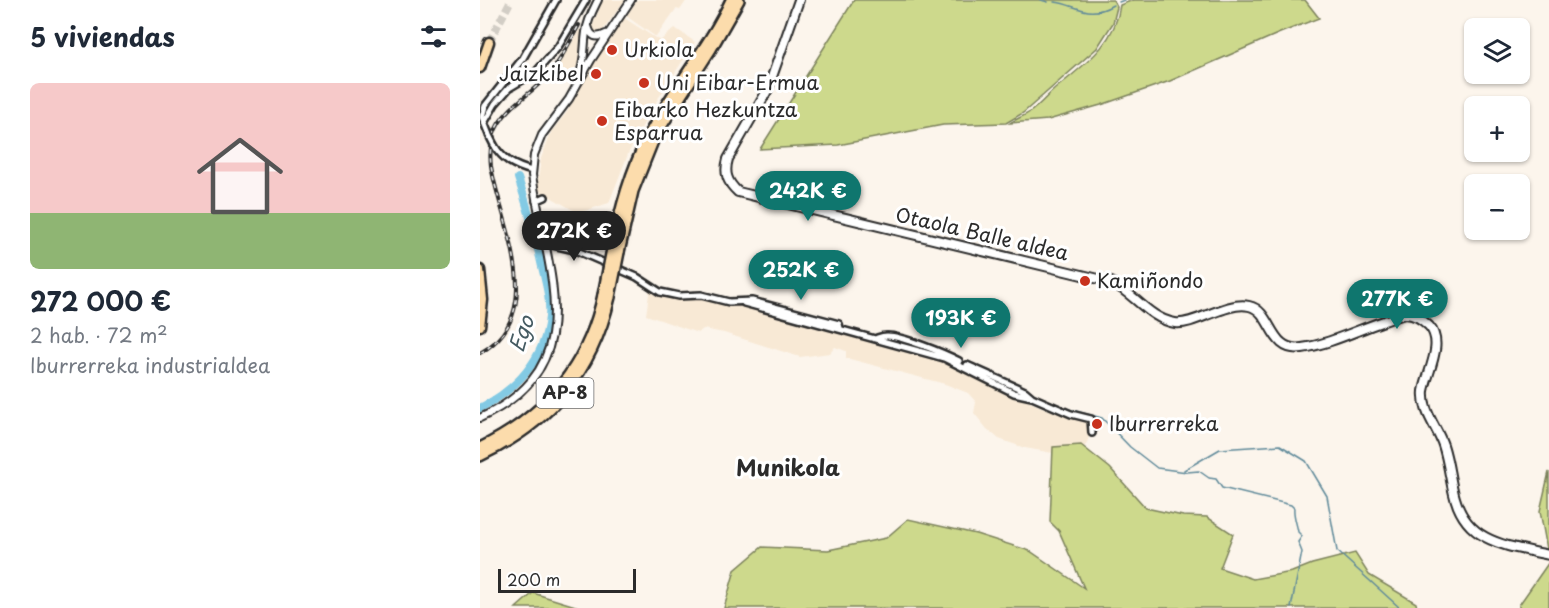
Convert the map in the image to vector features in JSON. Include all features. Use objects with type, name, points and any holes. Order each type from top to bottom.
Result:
[{"type":"highway","name":"AP-8","points":[[480,456],[529,428],[545,414],[567,391],[587,361],[597,340],[607,296],[625,191],[642,148],[662,111],[712,34],[731,0]]},
{"type":"highway","name":"AP-8","points":[[615,251],[633,191],[655,136],[711,49],[738,0]]},
{"type":"highway","points":[[480,68],[489,42]]},
{"type":"highway","points":[[480,270],[483,300],[480,326]]},
{"type":"highway","name":"AP-8","points":[[480,448],[525,422],[561,387],[582,356],[607,296]]},
{"type":"main road","name":"Otaola Balle aldea","points":[[799,0],[767,91],[725,168],[726,176],[738,192],[1111,282],[1121,286],[1155,315],[1175,323],[1188,321],[1214,311],[1247,305],[1257,309],[1264,316],[1271,331],[1281,343],[1300,348],[1336,339],[1405,314],[1420,318],[1431,328],[1436,340],[1424,391],[1424,406],[1440,436],[1454,496],[1464,520],[1473,530],[1493,541],[1549,555]]},
{"type":"street","points":[[532,173],[504,159],[484,123],[492,95],[523,58],[556,0]]},
{"type":"street","points":[[486,112],[509,88],[536,72],[558,47],[586,0]]},
{"type":"street","points":[[565,103],[584,62],[588,25],[598,0]]},
{"type":"street","points":[[480,418],[501,407],[522,390],[537,375],[544,362],[551,341],[555,315],[532,173],[534,155],[542,135],[631,0]]},
{"type":"street","points":[[588,25],[594,37],[598,38],[608,33]]},
{"type":"street","points":[[536,201],[544,197]]},
{"type":"street","points":[[544,243],[575,250],[637,277],[660,292],[679,296],[701,295],[729,302],[752,301],[839,324],[840,328],[944,357],[1014,393],[1032,397],[1071,414],[1091,418],[1092,433]]},
{"type":"shaded area","points":[[603,0],[625,0],[601,33],[596,35],[591,29]]},
{"type":"shaded area","points":[[637,0],[687,0],[680,10],[676,9],[656,37],[626,16]]},
{"type":"shaded area","name":"Eibarko Hezkuntza Esparrua","points":[[621,16],[660,41],[675,28],[695,42],[650,111],[628,154],[609,203],[578,213],[537,189],[541,158],[552,131],[567,112],[598,51]]},
{"type":"shaded area","points":[[580,29],[584,30],[582,58],[570,76],[558,66]]},
{"type":"shaded area","name":"Iburrerreka","points":[[650,287],[660,293],[701,295],[768,311],[917,351],[964,368],[985,382],[1044,408],[1087,421],[1089,437],[1086,445],[1075,457],[1025,448],[999,439],[987,429],[974,413],[976,402],[968,393],[945,384],[846,358],[846,351],[835,347],[830,353],[800,357],[724,333],[703,329],[698,333],[646,315]]},
{"type":"green space","points":[[854,0],[1113,0],[1117,7],[1113,23],[1097,48],[1023,113],[1006,123],[943,125],[838,145],[760,149]]},
{"type":"green space","points":[[1133,0],[1305,0],[1319,18],[1170,81],[1101,105],[1048,120],[1010,123],[1034,109],[1099,50],[1113,29],[1120,5]]},
{"type":"green space","points":[[1081,445],[1110,468],[1146,508],[1183,516],[1207,517],[1233,534],[1220,568],[1253,579],[1292,572],[1312,564],[1355,553],[1369,575],[1416,603],[1417,608],[724,608],[735,570],[762,547],[828,550],[886,538],[908,519],[976,534],[1030,551],[1084,588],[1059,531],[1050,522],[1053,447]]},
{"type":"green space","points":[[1549,472],[1549,560],[1540,511]]},
{"type":"green space","points":[[1549,562],[1549,608],[1519,608],[1519,605]]},
{"type":"green space","points":[[533,593],[582,608],[516,608]]},
{"type":"waterway","points":[[1041,0],[1048,2]]},
{"type":"waterway","points":[[1119,2],[1124,0]]},
{"type":"waterway","points":[[1054,2],[1089,11],[1113,5]]},
{"type":"waterway","name":"Ego","points":[[480,408],[505,392],[526,372],[542,346],[549,317],[545,280],[518,178]]},
{"type":"waterway","name":"Iburrerreka","points":[[1065,408],[1102,418],[1130,447],[1157,468],[1187,472],[1199,471],[1209,478],[1216,479],[1222,488],[1291,505],[1294,508],[1298,532],[1302,536],[1298,542],[1302,552],[1291,608]]},
{"type":"waterway","points":[[1184,470],[1220,449],[1280,445],[1306,461],[1327,496],[1337,551],[1400,608]]},
{"type":"tunnel","points":[[489,42],[511,0]]},
{"type":"railway","points":[[480,353],[501,336],[513,315],[517,292],[516,267],[491,166],[494,134],[508,112],[554,68],[579,25]]},
{"type":"place","name":"Urkiola","points":[[612,50]]},
{"type":"place","name":"Jaizkibel","points":[[596,74]]},
{"type":"place","name":"Uni Eibar-Ermua","points":[[644,83]]},
{"type":"place","name":"Eibarko Hezkuntza Esparrua","points":[[602,121]]},
{"type":"place","name":"Kamiñondo","points":[[1085,281]]},
{"type":"place","name":"Iburrerreka","points":[[1097,424]]},
{"type":"district","name":"Munikola","points":[[788,468]]}]
